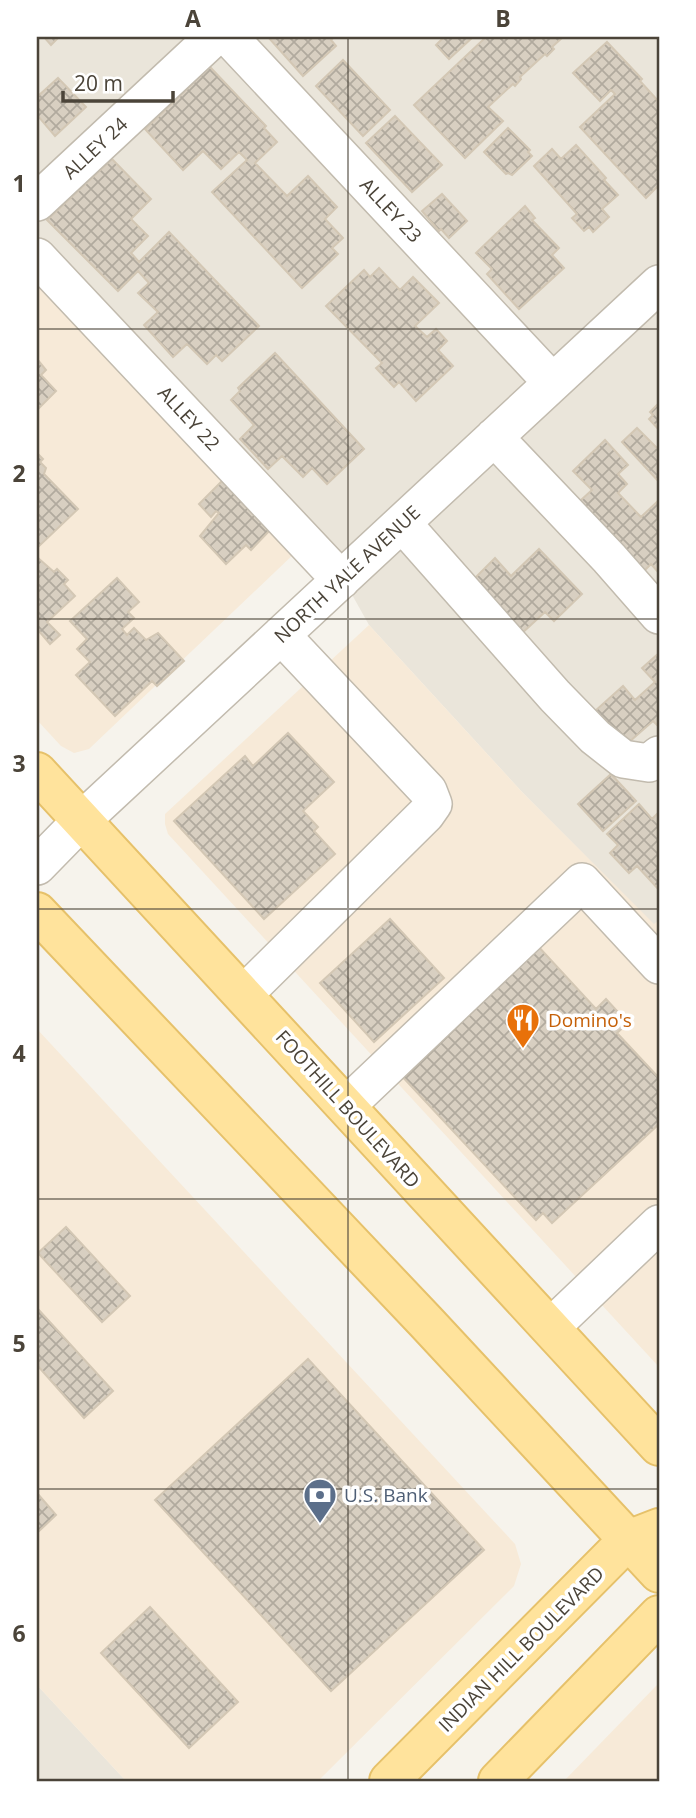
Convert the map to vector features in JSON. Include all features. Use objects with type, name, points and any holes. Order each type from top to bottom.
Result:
[{"type":"main road","name":"FOOTHILL BOULEVARD","points":[[37,772],[659,1446]]},
{"type":"main road","points":[[37,912],[426,1322],[644,1534],[659,1573]]},
{"type":"main road","name":"INDIAN HILL BOULEVARD","points":[[389,1781],[644,1534]]},
{"type":"main road","points":[[498,1781],[659,1615]]},
{"type":"street","name":"ALLEY 24","points":[[37,202],[214,37]]},
{"type":"street","name":"ALLEY 23","points":[[229,37],[552,382]]},
{"type":"street","name":"ALLEY 22","points":[[37,257],[341,580]]},
{"type":"street","name":"NORTH YALE AVENUE","points":[[37,866],[81,821],[659,284]]},
{"type":"street","points":[[494,437],[591,538],[659,615]]},
{"type":"street","points":[[402,523],[555,696],[595,737],[623,759],[649,763],[659,755]]},
{"type":"street","points":[[244,994],[433,804],[428,791],[281,635]]},
{"type":"street","points":[[346,1106],[582,882],[659,965]]},
{"type":"street","points":[[550,1328],[659,1224]]},
{"type":"shaded area","points":[[37,37],[659,37],[659,920],[654,925],[523,793],[369,625],[318,534],[37,234]]},
{"type":"shaded area","points":[[37,276],[297,551],[89,749],[74,753],[61,746],[37,720]]},
{"type":"shaded area","points":[[369,625],[523,793],[654,924],[659,920],[659,1367],[168,834],[165,814]]},
{"type":"shaded area","points":[[37,1029],[515,1544],[521,1564],[514,1586],[318,1781],[126,1781],[37,1685]]},
{"type":"shaded area","points":[[37,1685],[126,1781],[37,1781]]},
{"type":"shaded area","points":[[657,1685],[659,1781],[564,1781]]},
{"type":"building","points":[[44,37],[59,37],[51,45]]},
{"type":"building","points":[[268,37],[334,37],[331,40],[336,46],[303,76]]},
{"type":"building","points":[[444,37],[473,37],[449,59],[436,45]]},
{"type":"building","points":[[486,37],[563,37],[547,56],[545,54],[520,77],[515,86],[513,84],[488,107],[503,121],[465,158],[414,105]]},
{"type":"building","points":[[607,42],[642,79],[640,81],[659,102],[659,185],[646,198],[580,127],[615,94],[611,90],[600,101],[573,73]]},
{"type":"building","points":[[343,60],[390,110],[363,136],[316,86]]},
{"type":"building","points":[[210,67],[266,126],[264,128],[277,142],[255,163],[287,196],[308,176],[337,207],[325,219],[343,238],[332,248],[338,254],[302,288],[212,192],[247,160],[239,152],[221,169],[203,151],[183,170],[145,129]]},
{"type":"building","points":[[58,78],[86,107],[55,136],[37,115],[37,97]]},
{"type":"building","points":[[395,116],[442,165],[412,192],[366,143]]},
{"type":"building","points":[[508,128],[530,150],[528,152],[532,156],[512,175],[506,174],[484,152]]},
{"type":"building","points":[[576,145],[618,195],[602,209],[609,217],[593,232],[589,227],[584,231],[572,218],[577,214],[534,166],[552,149],[561,159]]},
{"type":"building","points":[[112,159],[151,199],[131,219],[148,236],[131,253],[139,262],[169,232],[259,326],[222,361],[216,355],[207,364],[187,344],[173,357],[144,325],[158,312],[138,293],[149,283],[138,271],[118,291],[47,220]]},
{"type":"building","points":[[442,194],[467,221],[449,238],[441,229],[439,231],[422,211]]},
{"type":"building","points":[[525,206],[535,218],[532,220],[559,248],[552,255],[564,268],[519,309],[487,274],[492,269],[476,253]]},
{"type":"building","points":[[379,268],[400,290],[413,277],[439,303],[415,326],[427,337],[436,329],[447,341],[438,350],[453,366],[416,401],[399,382],[394,387],[376,368],[382,363],[326,306],[364,270],[370,277]]},
{"type":"building","points":[[275,353],[364,449],[327,484],[312,468],[303,477],[282,456],[268,469],[240,439],[254,425],[231,400],[240,391],[238,388]]},
{"type":"building","points":[[37,359],[46,370],[41,375],[56,391],[37,410]]},
{"type":"building","points":[[659,403],[659,430],[649,419],[653,415],[650,412]]},
{"type":"building","points":[[637,428],[659,450],[659,482],[622,442]]},
{"type":"building","points":[[605,440],[628,465],[618,474],[627,484],[618,493],[641,517],[659,500],[659,573],[651,564],[639,576],[570,510],[592,490],[573,471]]},
{"type":"building","points":[[37,453],[46,468],[44,474],[78,509],[37,548]]},
{"type":"building","points":[[224,479],[272,528],[251,550],[246,545],[226,564],[200,536],[219,513],[216,511],[211,517],[199,504]]},
{"type":"building","points":[[539,549],[582,594],[554,621],[545,612],[521,634],[471,582],[495,558],[511,576]]},
{"type":"building","points":[[38,558],[54,572],[57,569],[68,580],[64,584],[75,596],[47,622],[60,635],[50,644],[37,629]]},
{"type":"building","points":[[117,578],[139,602],[128,612],[134,618],[122,629],[127,635],[134,628],[146,640],[158,633],[184,661],[157,686],[152,681],[115,716],[76,675],[90,662],[77,649],[87,639],[70,621]]},
{"type":"building","points":[[659,653],[659,722],[657,725],[653,721],[628,743],[595,711],[623,686],[635,700],[655,682],[642,668]]},
{"type":"building","points":[[288,733],[334,782],[303,811],[318,827],[314,831],[335,854],[264,919],[174,821],[245,756],[253,766]]},
{"type":"building","points":[[611,774],[636,801],[603,831],[578,804]]},
{"type":"building","points":[[639,804],[652,819],[659,812],[659,890],[637,866],[629,873],[610,853],[618,845],[607,834]]},
{"type":"building","points":[[390,919],[444,978],[374,1042],[320,983]]},
{"type":"building","points":[[536,944],[596,1009],[606,999],[628,1023],[617,1033],[659,1078],[659,1124],[552,1223],[543,1213],[536,1220],[398,1072]]},
{"type":"building","points":[[66,1227],[130,1296],[102,1322],[38,1253]]},
{"type":"building","points":[[37,1308],[113,1391],[84,1418],[37,1365]]},
{"type":"building","name":"U.S. Bank","points":[[308,1359],[484,1550],[331,1691],[155,1500]]},
{"type":"building","points":[[37,1493],[56,1515],[37,1533]]},
{"type":"building","points":[[150,1607],[238,1702],[189,1748],[101,1653]]},
{"type":"place","name":"Domino's","points":[[523,1050]]},
{"type":"place","name":"U.S. Bank","points":[[320,1525]]}]
